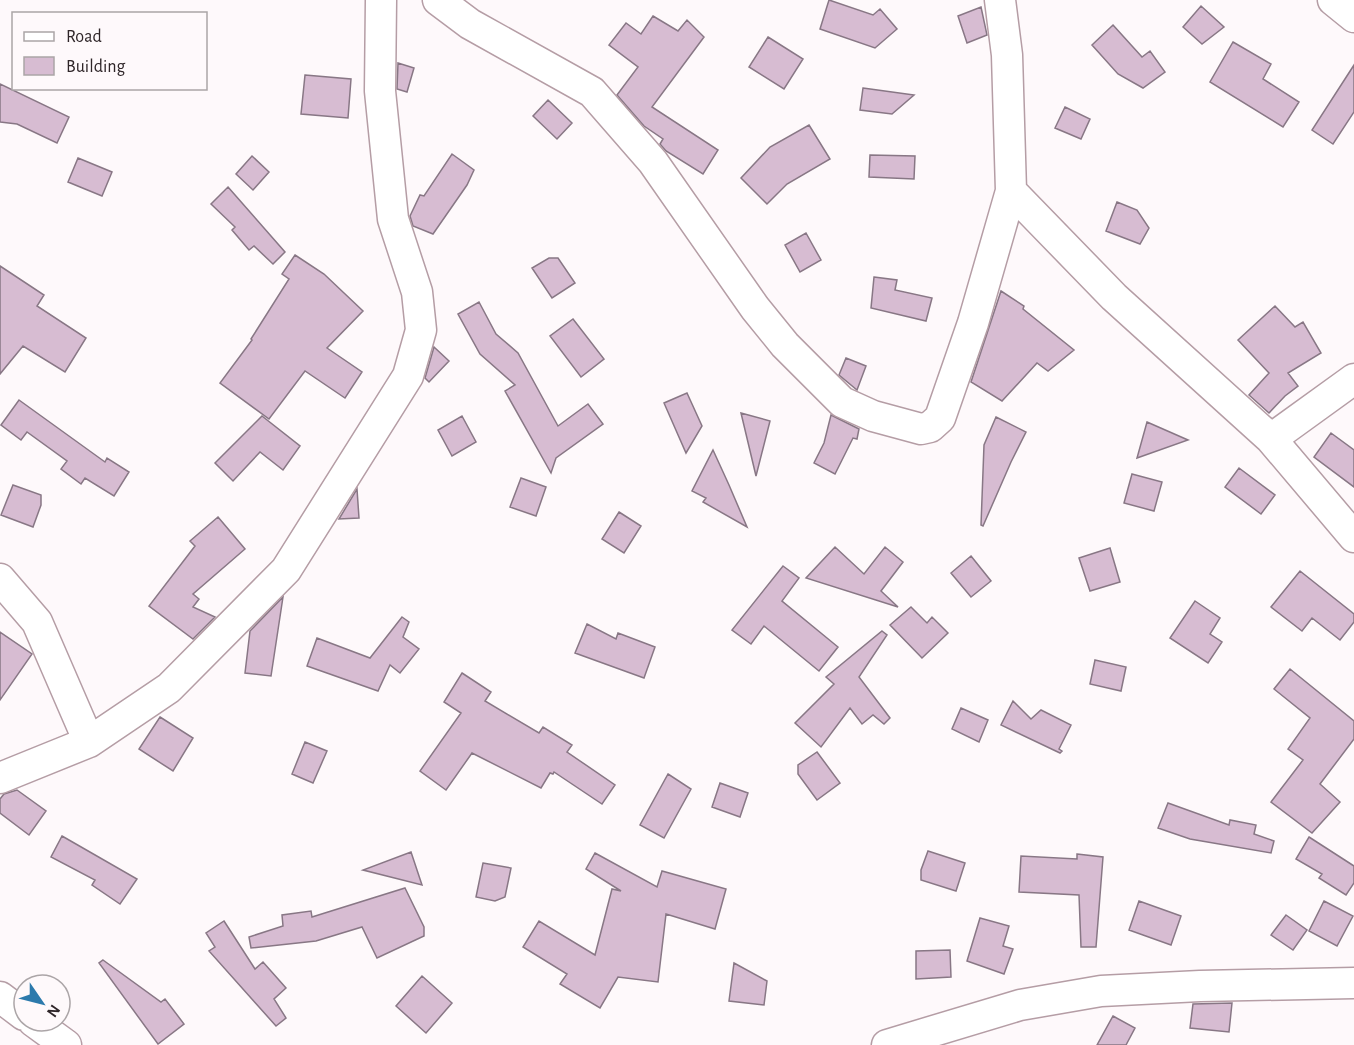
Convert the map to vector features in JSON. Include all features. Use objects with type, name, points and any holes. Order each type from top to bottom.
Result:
[{"type":"street","points":[[0,778],[88,742],[169,688],[286,570],[408,376],[421,330],[417,292],[393,219],[380,91],[381,0]]},
{"type":"street","points":[[438,0],[470,24],[592,92],[653,162],[755,308],[785,345],[842,402],[873,416],[921,429],[930,427],[940,418],[973,323],[1011,191],[1007,55],[1000,0]]},
{"type":"street","points":[[1334,0],[1354,16]]},
{"type":"street","points":[[1011,191],[1114,297],[1271,439],[1354,537]]},
{"type":"street","points":[[1271,439],[1354,379]]},
{"type":"street","points":[[0,579],[37,622],[88,742]]},
{"type":"street","points":[[887,1045],[1020,1005],[1101,991],[1200,986],[1354,983]]},
{"type":"street","points":[[50,1033],[66,1045]]},
{"type":"building","points":[[829,0],[873,15],[880,9],[897,29],[875,48],[820,29]]},
{"type":"building","points":[[1201,6],[1224,27],[1202,44],[1183,27]]},
{"type":"building","points":[[981,7],[987,35],[967,43],[958,16]]},
{"type":"building","points":[[653,16],[678,31],[687,20],[704,37],[652,107],[718,150],[703,174],[666,151],[660,144],[663,139],[644,126],[617,95],[638,67],[609,45],[626,23],[641,34]]},
{"type":"building","points":[[1113,25],[1142,57],[1150,51],[1165,72],[1143,88],[1118,74],[1092,45]]},
{"type":"building","points":[[768,37],[803,59],[784,89],[749,67]]},
{"type":"building","points":[[1233,42],[1271,64],[1263,79],[1299,102],[1283,127],[1210,82]]},
{"type":"building","points":[[398,63],[414,68],[407,92],[397,89]]},
{"type":"building","points":[[1354,65],[1354,112],[1333,144],[1312,130]]},
{"type":"building","points":[[305,75],[351,79],[348,118],[301,114]]},
{"type":"building","points":[[0,84],[69,117],[57,143],[17,124],[0,122]]},
{"type":"building","points":[[863,88],[914,95],[892,114],[860,110]]},
{"type":"building","points":[[548,100],[572,123],[557,139],[533,116]]},
{"type":"building","points":[[1065,107],[1090,119],[1081,139],[1055,128]]},
{"type":"building","points":[[809,125],[830,159],[787,184],[767,204],[741,178],[770,147]]},
{"type":"building","points":[[452,154],[474,170],[467,185],[433,234],[413,226],[410,216],[420,195],[424,196]]},
{"type":"building","points":[[870,155],[915,156],[914,179],[869,177]]},
{"type":"building","points":[[252,156],[269,172],[253,190],[236,174]]},
{"type":"building","points":[[78,158],[112,172],[102,196],[68,182]]},
{"type":"building","points":[[228,187],[285,252],[273,264],[254,246],[249,250],[232,230],[235,227],[211,204]]},
{"type":"building","points":[[1117,202],[1137,210],[1149,228],[1140,244],[1106,231]]},
{"type":"building","points":[[806,233],[821,260],[800,272],[785,245]]},
{"type":"building","points":[[295,255],[324,274],[363,311],[327,348],[362,372],[345,398],[305,371],[269,419],[220,383],[252,340],[289,279],[282,274]]},
{"type":"building","points":[[549,258],[558,258],[575,283],[552,298],[532,268]]},
{"type":"building","points":[[0,266],[44,295],[37,306],[86,338],[65,372],[23,346],[0,374]]},
{"type":"building","points":[[874,277],[897,280],[895,290],[932,298],[926,321],[871,308]]},
{"type":"building","points":[[1001,291],[1024,306],[1023,309],[1074,350],[1048,371],[1037,363],[1002,401],[971,382]]},
{"type":"building","points":[[479,302],[496,334],[518,353],[558,426],[588,404],[603,424],[556,458],[551,473],[505,391],[515,385],[480,354],[458,314]]},
{"type":"building","points":[[1275,306],[1295,327],[1303,322],[1321,353],[1288,373],[1298,386],[1269,413],[1249,395],[1269,373],[1238,340]]},
{"type":"building","points":[[573,319],[604,359],[581,377],[550,336]]},
{"type":"building","points":[[434,347],[449,361],[429,382],[425,378]]},
{"type":"building","points":[[846,358],[866,366],[857,390],[839,375]]},
{"type":"building","points":[[687,393],[702,426],[686,453],[664,403]]},
{"type":"building","points":[[19,400],[105,462],[107,458],[129,472],[114,496],[85,478],[81,484],[61,469],[67,461],[27,432],[21,440],[1,425]]},
{"type":"building","points":[[741,413],[770,421],[756,476]]},
{"type":"building","points":[[831,415],[859,429],[857,439],[853,438],[835,474],[814,463],[824,443]]},
{"type":"building","points":[[262,416],[300,446],[283,470],[260,452],[233,481],[215,463]]},
{"type":"building","points":[[462,416],[476,442],[452,456],[438,430]]},
{"type":"building","points":[[996,417],[1026,432],[983,526],[981,525],[984,445]]},
{"type":"building","points":[[1147,422],[1188,440],[1137,458]]},
{"type":"building","points":[[1331,433],[1354,450],[1354,487],[1314,457]]},
{"type":"building","points":[[713,450],[747,527],[703,502],[706,498],[692,491]]},
{"type":"building","points":[[1239,468],[1275,495],[1261,514],[1225,487]]},
{"type":"building","points":[[1132,474],[1162,482],[1154,511],[1124,503]]},
{"type":"building","points":[[521,478],[546,487],[536,516],[510,507]]},
{"type":"building","points":[[13,485],[41,495],[41,505],[33,527],[1,515]]},
{"type":"building","points":[[357,489],[359,518],[339,519]]},
{"type":"building","points":[[619,512],[641,526],[624,553],[602,539]]},
{"type":"building","points":[[218,517],[245,549],[193,594],[199,599],[193,607],[215,617],[193,639],[149,606],[195,546],[190,541]]},
{"type":"building","points":[[835,547],[864,574],[885,547],[903,562],[881,591],[898,607],[806,578]]},
{"type":"building","points":[[1110,548],[1120,582],[1090,591],[1079,558]]},
{"type":"building","points":[[971,556],[991,581],[971,597],[951,573]]},
{"type":"building","points":[[783,566],[799,578],[782,601],[838,647],[819,671],[764,626],[751,644],[732,630]]},
{"type":"building","points":[[1300,571],[1354,614],[1354,622],[1340,640],[1312,618],[1302,631],[1271,607]]},
{"type":"building","points":[[283,597],[271,676],[245,673],[250,631]]},
{"type":"building","points":[[1195,601],[1220,618],[1210,634],[1222,642],[1208,663],[1170,638]]},
{"type":"building","points":[[911,607],[927,623],[932,617],[948,633],[922,658],[890,625]]},
{"type":"building","points":[[402,617],[409,622],[403,637],[419,649],[400,673],[390,665],[378,691],[307,666],[317,638],[370,658]]},
{"type":"building","points":[[587,624],[616,639],[618,633],[655,647],[644,678],[575,653]]},
{"type":"building","points":[[882,631],[887,635],[859,677],[890,718],[884,724],[873,715],[862,724],[850,708],[821,747],[795,723],[834,684],[826,677]]},
{"type":"building","points":[[0,632],[32,654],[0,700]]},
{"type":"building","points":[[1095,660],[1126,667],[1121,691],[1090,684]]},
{"type":"building","points":[[1290,669],[1354,721],[1354,739],[1320,784],[1340,802],[1312,833],[1271,802],[1303,760],[1288,749],[1310,718],[1274,689]]},
{"type":"building","points":[[462,673],[491,692],[485,701],[539,733],[543,727],[572,745],[567,752],[615,785],[602,804],[554,772],[550,773],[541,788],[472,753],[446,790],[420,771],[461,713],[444,702]]},
{"type":"building","points":[[1013,701],[1031,719],[1041,710],[1071,725],[1059,749],[1062,751],[1060,753],[1001,725]]},
{"type":"building","points":[[961,708],[988,720],[979,742],[952,729]]},
{"type":"building","points":[[160,717],[193,738],[173,771],[139,749]]},
{"type":"building","points":[[305,742],[327,751],[313,783],[292,774]]},
{"type":"building","points":[[817,752],[840,783],[817,800],[798,774],[798,765]]},
{"type":"building","points":[[668,774],[691,789],[664,838],[640,825]]},
{"type":"building","points":[[720,783],[748,793],[740,817],[712,807]]},
{"type":"building","points":[[17,790],[46,811],[29,835],[0,813],[0,799],[4,794]]},
{"type":"building","points":[[1168,803],[1229,825],[1230,820],[1256,825],[1254,834],[1274,841],[1271,853],[1190,839],[1158,828]]},
{"type":"building","points":[[62,836],[137,879],[120,904],[92,885],[95,880],[51,857]]},
{"type":"building","points":[[1309,837],[1354,866],[1354,883],[1346,895],[1319,878],[1322,874],[1296,859]]},
{"type":"building","points":[[928,851],[965,863],[956,891],[921,880],[921,870]]},
{"type":"building","points":[[411,852],[422,885],[363,870]]},
{"type":"building","points":[[595,853],[657,887],[662,871],[726,889],[715,929],[666,914],[658,982],[618,977],[600,1008],[560,984],[567,974],[523,947],[539,921],[595,955],[612,889],[621,891],[586,869]]},
{"type":"building","points":[[1077,854],[1103,857],[1096,947],[1081,947],[1079,895],[1019,892],[1021,856],[1077,859]]},
{"type":"building","points":[[483,863],[511,868],[505,897],[495,901],[476,897]]},
{"type":"building","points":[[405,888],[424,927],[424,936],[377,958],[362,927],[316,941],[251,948],[249,937],[283,926],[282,915],[311,911],[312,917]]},
{"type":"building","points":[[1139,901],[1181,916],[1171,945],[1129,930]]},
{"type":"building","points":[[1324,901],[1353,916],[1337,946],[1309,931]]},
{"type":"building","points":[[1286,915],[1307,930],[1293,950],[1271,935]]},
{"type":"building","points":[[980,918],[1009,926],[1003,946],[1013,949],[1004,974],[967,961]]},
{"type":"building","points":[[224,921],[255,969],[263,962],[286,988],[274,999],[286,1018],[276,1026],[209,951],[215,947],[206,933]]},
{"type":"building","points":[[950,950],[951,977],[916,979],[916,951]]},
{"type":"building","points":[[103,960],[161,1002],[165,999],[184,1024],[158,1044],[99,963]]},
{"type":"building","points":[[734,963],[767,981],[764,1005],[729,1001]]},
{"type":"building","points":[[422,976],[452,1003],[426,1033],[396,1006]]},
{"type":"building","points":[[1232,1003],[1229,1032],[1190,1028],[1193,1004]]},
{"type":"building","points":[[1113,1016],[1135,1028],[1126,1045],[1097,1045]]}]
